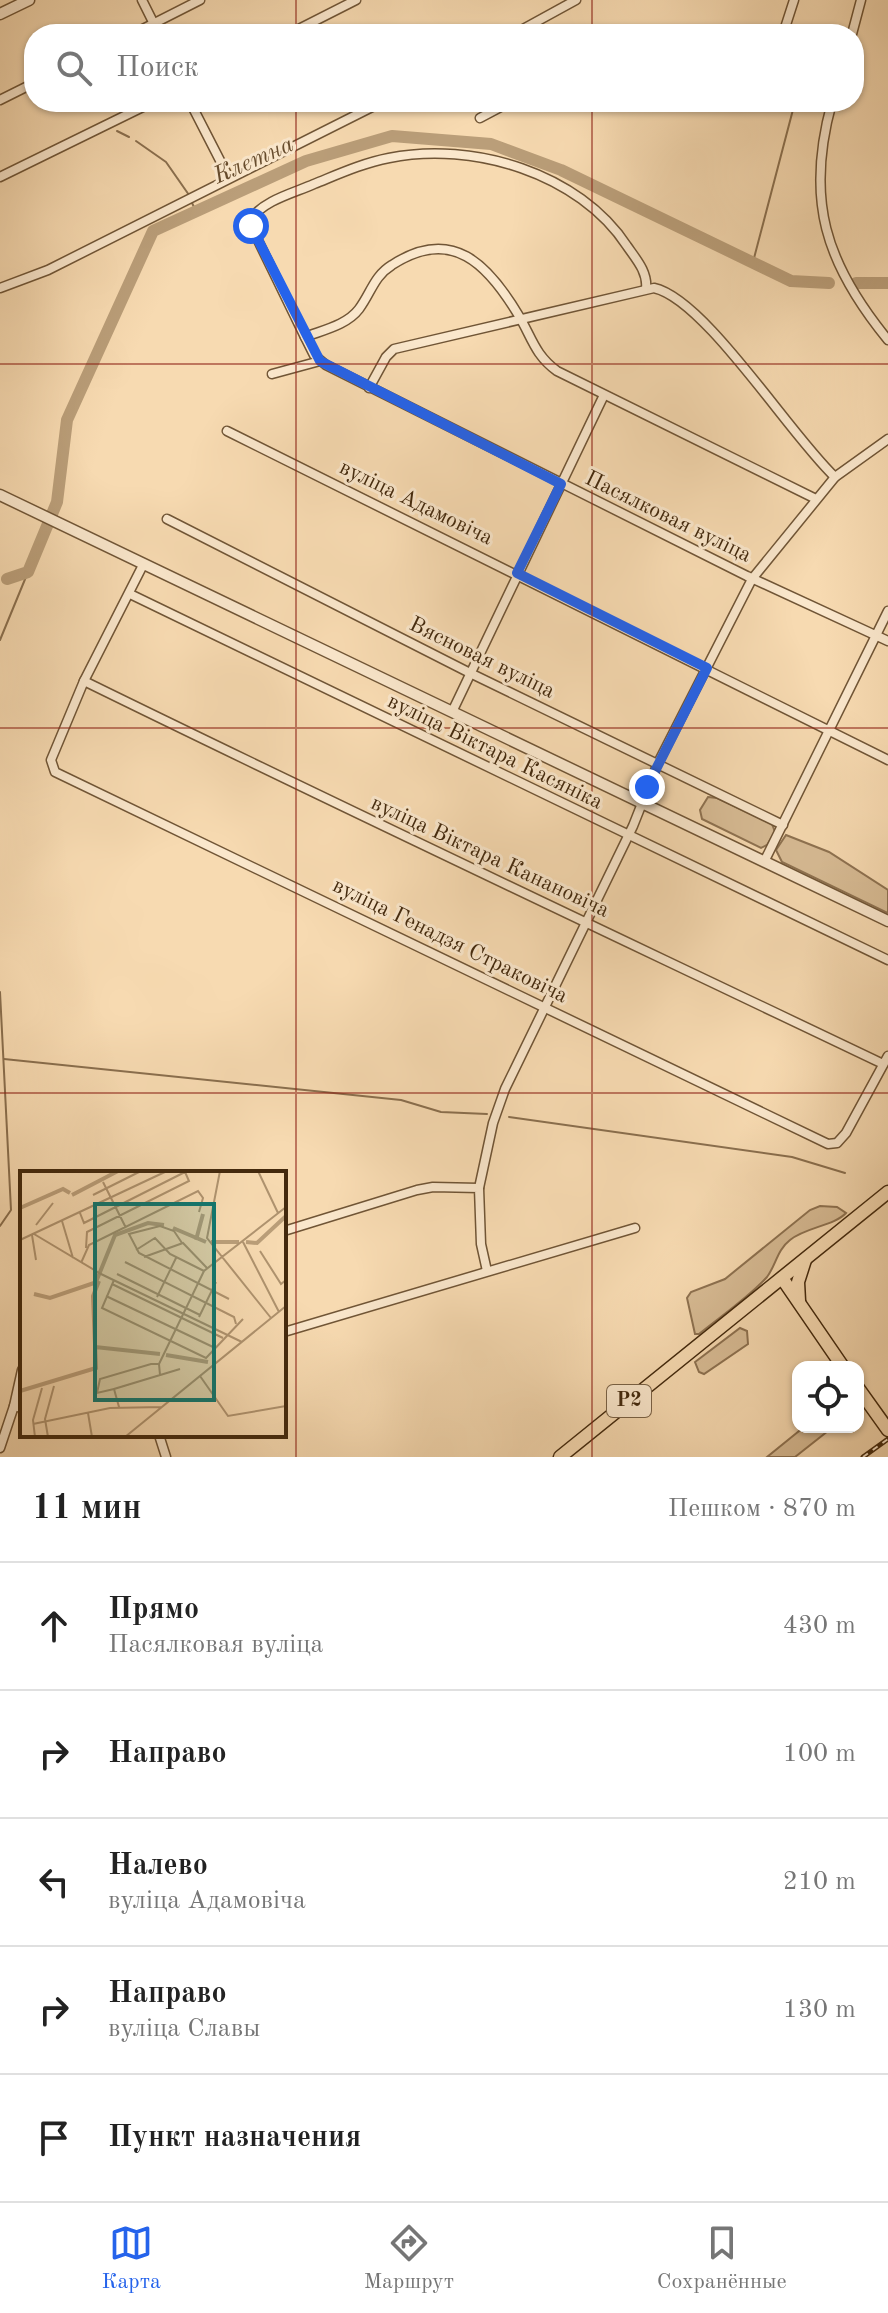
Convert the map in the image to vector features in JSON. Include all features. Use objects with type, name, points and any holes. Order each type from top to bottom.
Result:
[{"type":"main road","name":"Р2","points":[[560,1457],[888,1192]]},
{"type":"main road","points":[[800,1304],[798,1282],[807,1258]]},
{"type":"main road","points":[[782,1278],[839,1361]]},
{"type":"main road","points":[[864,1396],[888,1430]]},
{"type":"street","points":[[0,14],[29,0]]},
{"type":"street","points":[[142,0],[154,23],[200,0]]},
{"type":"street","points":[[309,24],[356,0]]},
{"type":"street","points":[[532,24],[576,0]]},
{"type":"street","points":[[786,24],[794,0]]},
{"type":"street","points":[[855,24],[861,0]]},
{"type":"street","points":[[0,100],[24,88]]},
{"type":"street","points":[[0,177],[133,112]]},
{"type":"street","points":[[195,112],[229,178]]},
{"type":"street","points":[[0,288],[48,270],[362,112]]},
{"type":"street","points":[[480,118],[491,112]]},
{"type":"street","points":[[830,112],[820,153],[824,215],[835,256],[856,301],[888,340]]},
{"type":"street","name":"Пасялковая вуліца","points":[[646,289],[646,276],[611,221],[587,201],[554,182],[483,158],[452,154],[389,158],[355,167],[265,205],[251,219],[251,226],[305,337],[320,361],[752,579],[888,641]]},
{"type":"street","points":[[305,337],[347,320],[359,309],[379,274],[387,267],[409,254],[445,247],[483,267],[518,315],[542,360],[604,395],[816,499]]},
{"type":"street","points":[[369,388],[386,357],[394,349],[518,315],[646,289],[675,296],[707,323],[803,445],[835,477]]},
{"type":"street","points":[[272,374],[320,361]]},
{"type":"street","points":[[453,710],[604,395]]},
{"type":"street","name":"вуліца Адамовіча","points":[[227,431],[888,760]]},
{"type":"street","points":[[487,1271],[481,1244],[479,1188],[501,1100],[627,837],[658,763],[752,579],[835,477],[888,439]]},
{"type":"street","points":[[0,495],[58,526],[453,710],[888,921]]},
{"type":"street","name":"Вясновая вуліца","points":[[167,519],[470,673],[783,825]]},
{"type":"street","points":[[84,681],[143,565]]},
{"type":"street","name":"вуліца Віктара Касяніка","points":[[130,594],[627,837],[888,960]]},
{"type":"street","points":[[765,860],[888,611]]},
{"type":"street","name":"вуліца Генадзя Страковіча","points":[[84,681],[51,760],[55,772],[828,1144],[837,1143],[846,1133],[884,1059]]},
{"type":"street","name":"вуліца Віктара Канановіча","points":[[84,681],[404,838],[884,1059]]},
{"type":"street","points":[[286,1230],[417,1190],[433,1187],[479,1188]]},
{"type":"street","points":[[286,1331],[635,1228]]},
{"type":"street","points":[[0,1448],[18,1407]]},
{"type":"street","points":[[160,1437],[166,1457]]},
{"type":"shaded area","points":[[708,797],[717,798],[772,824],[775,832],[767,845],[761,848],[702,819],[700,810]]},
{"type":"shaded area","points":[[786,835],[829,852],[888,890],[888,913],[782,862],[776,850]]},
{"type":"shaded area","points":[[820,1206],[837,1207],[846,1213],[790,1240],[760,1285],[699,1334],[695,1334],[687,1298],[691,1292],[725,1279],[810,1210]]},
{"type":"shaded area","points":[[740,1328],[747,1331],[748,1344],[704,1374],[699,1372],[695,1362]]},
{"type":"shaded area","points":[[797,1433],[825,1433],[795,1457],[767,1457]]},
{"type":"waterway","points":[[753,262],[792,112]]},
{"type":"waterway","points":[[117,131],[129,137]]},
{"type":"waterway","name":"Клетна","points":[[7,579],[28,572],[57,502],[67,420],[153,231],[306,161],[392,136],[491,144],[561,170],[791,281],[829,283]]},
{"type":"waterway","points":[[136,141],[166,162],[189,195]]},
{"type":"waterway","points":[[192,203],[195,209]]},
{"type":"waterway","name":"Клетна","points":[[856,283],[888,283]]},
{"type":"waterway","points":[[0,640],[28,572]]},
{"type":"waterway","points":[[0,992],[11,1210],[0,1226]]},
{"type":"waterway","points":[[4,1059],[401,1100],[441,1112],[487,1114]]},
{"type":"waterway","points":[[509,1117],[792,1157],[845,1173]]},
{"type":"railway","points":[[863,1457],[888,1439]]},
{"type":"route","points":[[251,226],[314,355],[320,361],[561,484],[517,573],[707,668],[647,787]]}]
